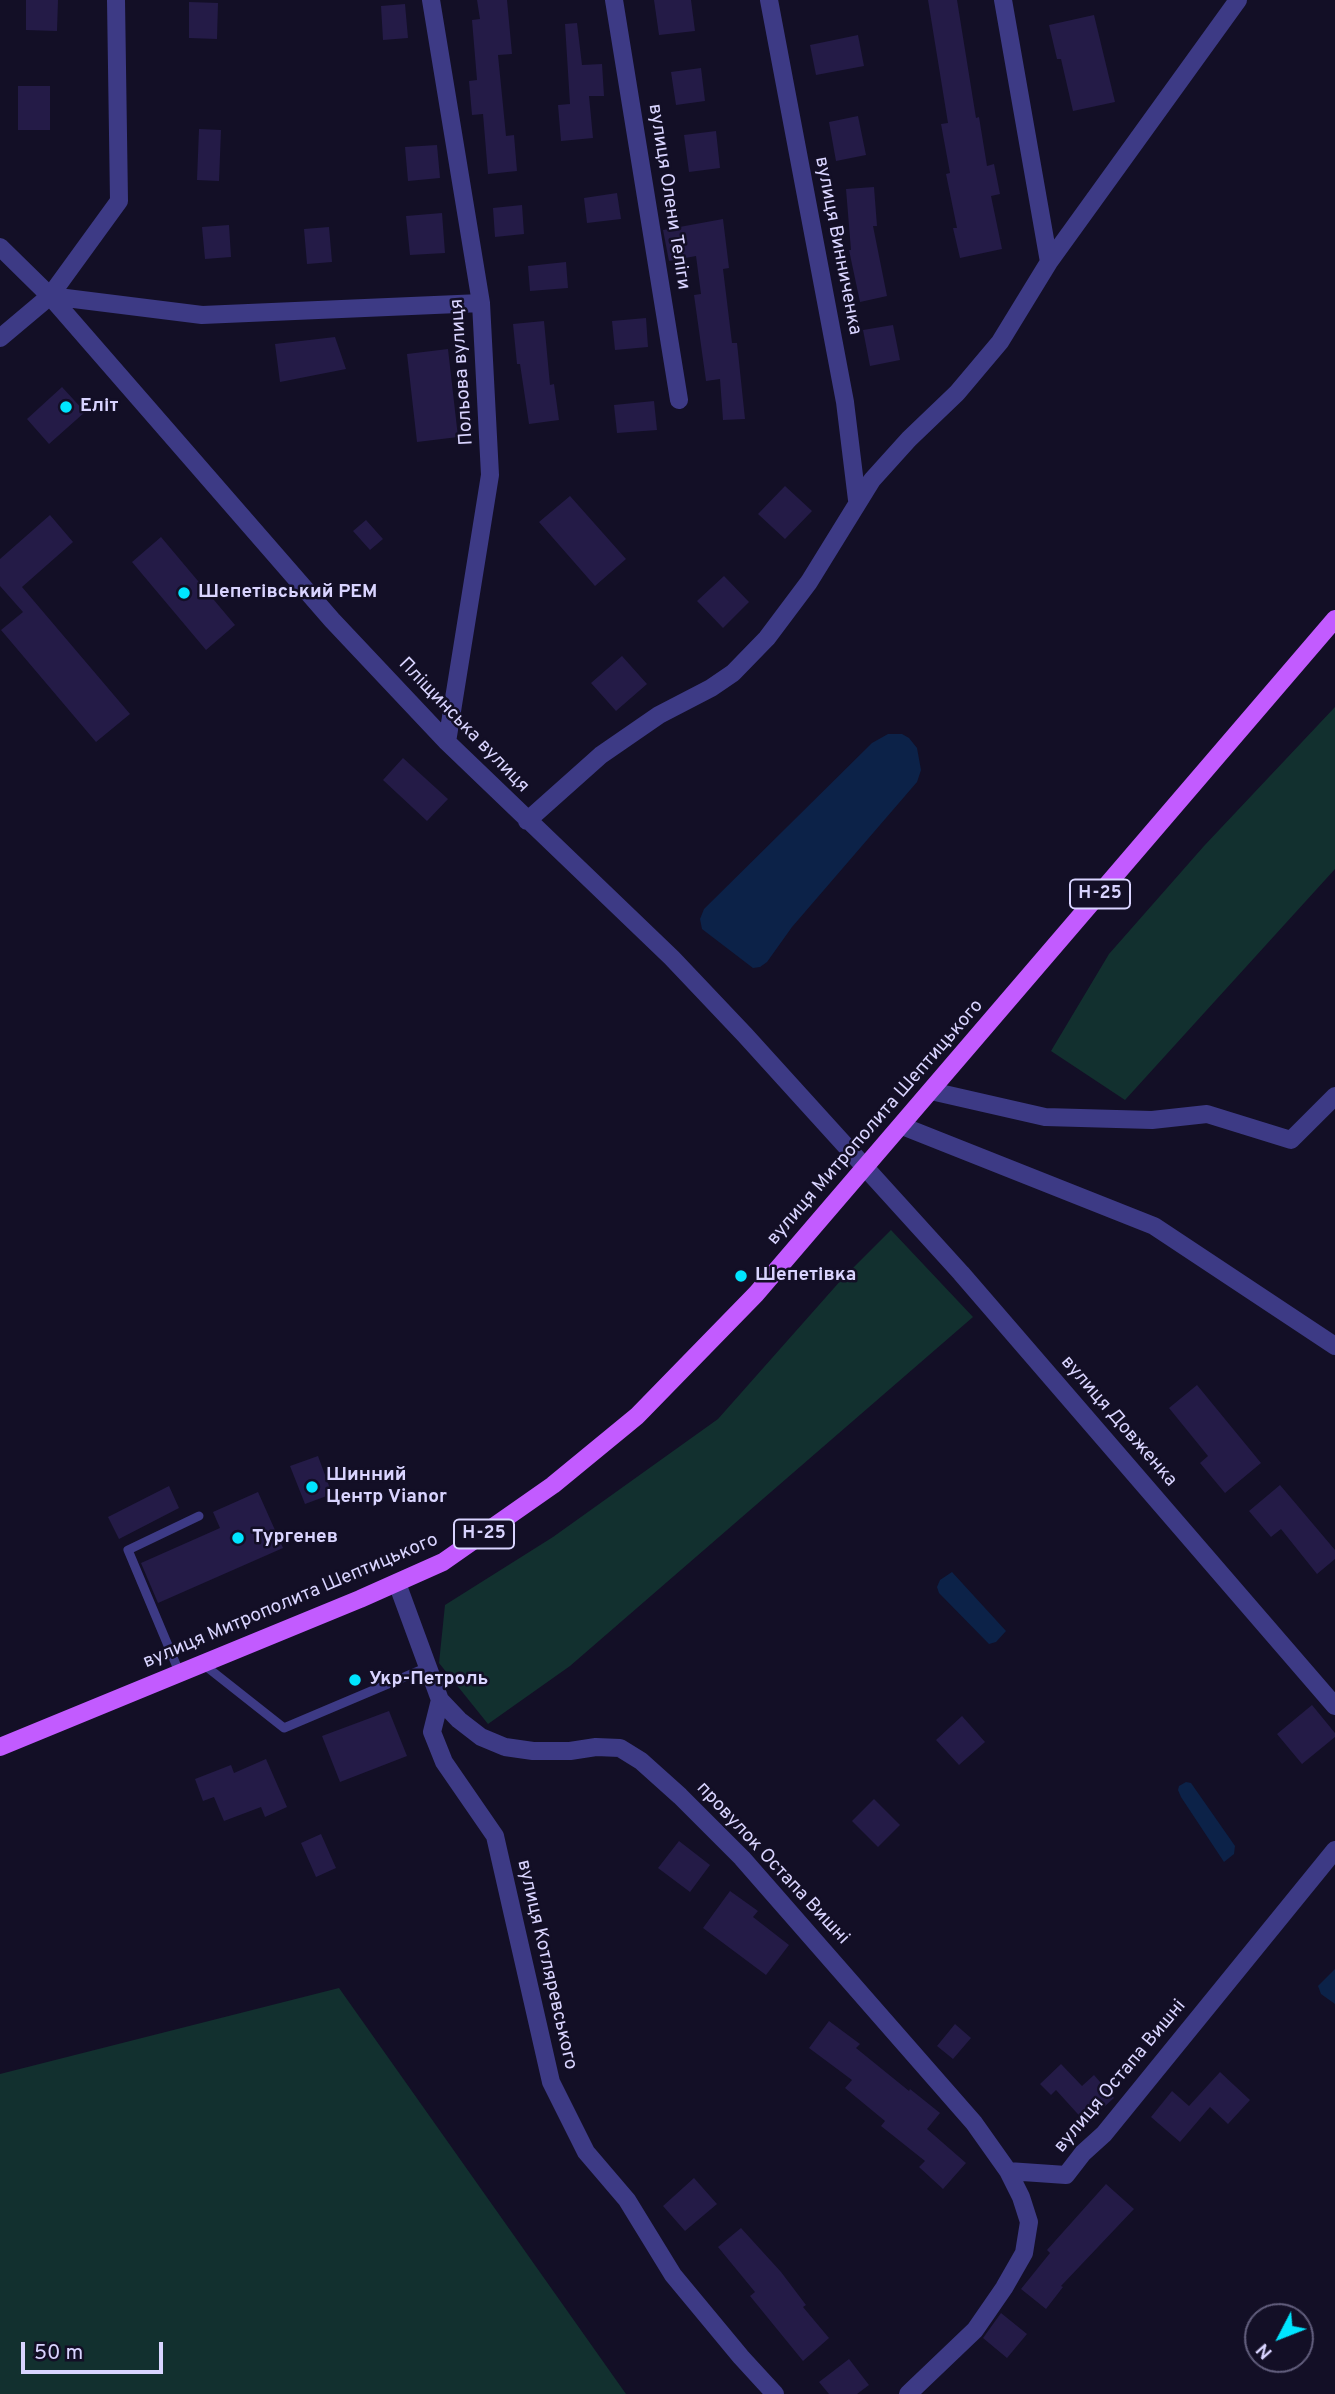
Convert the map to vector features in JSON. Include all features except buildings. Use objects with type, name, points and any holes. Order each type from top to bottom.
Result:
[{"type":"main road","name":"вулиця Митрополита Шептицького","points":[[0,1746],[180,1674],[443,1562],[553,1485],[637,1416],[756,1294],[1335,619]]},
{"type":"street","points":[[0,338],[50,296],[119,201],[116,0]]},
{"type":"street","name":"Польова вулиця","points":[[431,0],[481,303],[490,475],[447,742]]},
{"type":"street","name":"вулиця Олени Теліги","points":[[614,0],[679,400]]},
{"type":"street","name":"вулиця Винниченка","points":[[769,0],[845,402],[857,500]]},
{"type":"street","points":[[1003,0],[1049,262]]},
{"type":"street","points":[[527,821],[574,777],[625,737],[733,673],[785,616],[857,500],[885,464],[957,393],[987,359],[1049,262],[1238,0]]},
{"type":"street","name":"Пліщинська вулиця","points":[[0,247],[50,296],[332,621],[447,742],[671,958],[745,1035],[865,1168]]},
{"type":"street","points":[[50,296],[202,315],[481,303]]},
{"type":"street","points":[[932,1091],[1045,1117],[1152,1120],[1207,1114],[1291,1140],[1335,1096]]},
{"type":"street","points":[[902,1126],[1154,1226],[1335,1346]]},
{"type":"street","name":"вулиця Довженка","points":[[865,1168],[961,1273],[1335,1706]]},
{"type":"street","points":[[397,1583],[440,1700]]},
{"type":"street","name":"провулок Остапа Вишні","points":[[440,1700],[459,1720],[481,1737],[505,1747],[533,1751],[620,1748],[641,1761],[742,1858],[974,2123],[1008,2171]]},
{"type":"street","name":"вулиця Котляревського","points":[[440,1700],[432,1732],[444,1762],[495,1836],[551,2082],[586,2152],[626,2200],[673,2275],[775,2394]]},
{"type":"street","name":"вулиця Остапа Вишні","points":[[1008,2171],[1066,2175],[1083,2153],[1104,2134],[1335,1850]]},
{"type":"street","points":[[908,2394],[975,2330],[1024,2253],[1029,2222],[1021,2197],[1008,2171]]},
{"type":"lane","points":[[180,1674],[128,1550],[199,1516]]},
{"type":"lane","points":[[204,1664],[284,1728],[428,1667]]},
{"type":"green space","points":[[1335,707],[1335,869],[1125,1100],[1051,1051],[1109,954],[1204,846]]},
{"type":"green space","points":[[891,1230],[973,1317],[570,1666],[488,1724],[439,1663],[445,1605],[553,1537],[718,1419],[842,1279]]},
{"type":"green space","points":[[339,1988],[626,2394],[0,2394],[0,2074]]},
{"type":"water","points":[[888,734],[902,734],[917,748],[921,770],[917,782],[792,927],[767,962],[753,968],[702,929],[700,919],[704,909],[872,743]]},
{"type":"water","points":[[952,1572],[1006,1631],[996,1642],[989,1644],[939,1593],[937,1587],[940,1580]]},
{"type":"water","points":[[1186,1782],[1191,1783],[1235,1846],[1234,1854],[1224,1862],[1181,1797],[1179,1786]]},
{"type":"water","points":[[1335,1969],[1335,2004],[1321,1994],[1318,1986]]},
{"type":"place","name":"Еліт","points":[[66,407]]},
{"type":"place","name":"Шепетівський РЕМ","points":[[184,593]]},
{"type":"place","name":"Шепетівка","points":[[741,1276]]},
{"type":"place","name":"Шинний Центр Vianor","points":[[312,1487]]},
{"type":"place","name":"Тургенев","points":[[238,1538]]},
{"type":"place","name":"Укр-Петроль","points":[[355,1680]]}]
